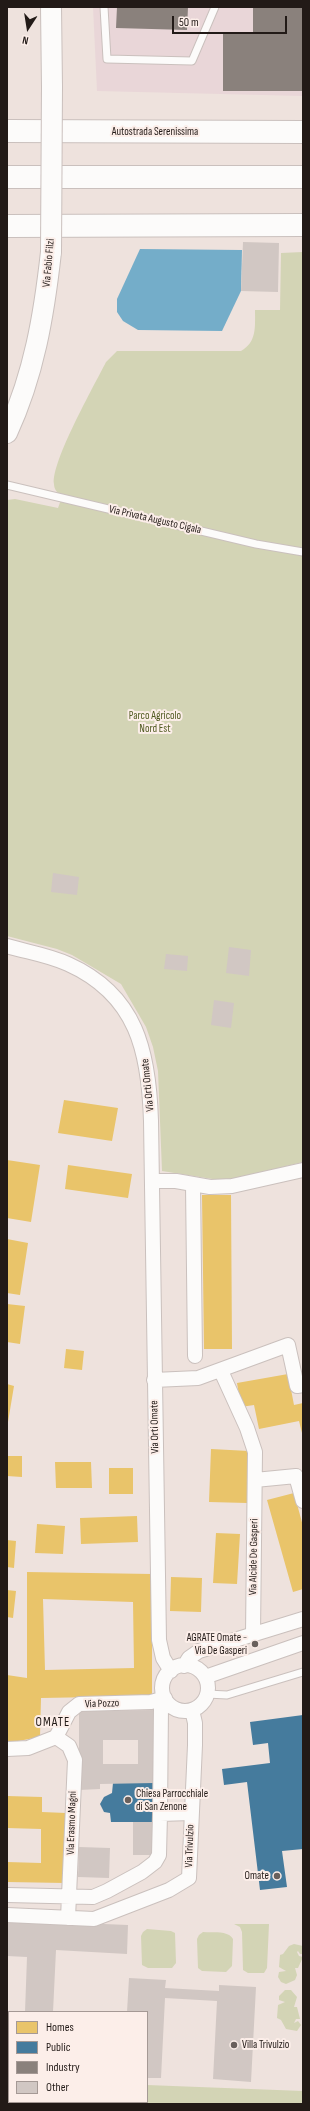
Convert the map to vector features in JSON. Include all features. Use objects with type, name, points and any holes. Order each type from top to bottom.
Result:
[{"type":"highway","name":"Autostrada Serenissima","points":[[9,130],[303,132]]},
{"type":"highway","points":[[7,177],[303,177]]},
{"type":"highway","points":[[7,226],[303,225]]},
{"type":"street","name":"Via Fabio Filzi","points":[[7,433],[23,396],[35,357],[43,314],[51,252],[51,7]]},
{"type":"street","name":"Via Orti Omate","points":[[7,946],[58,960],[79,969],[108,992],[132,1022],[146,1062],[150,1104],[152,1181],[159,1640],[163,1658],[171,1671]]},
{"type":"street","points":[[152,1181],[176,1181],[193,1185],[232,1186],[303,1170]]},
{"type":"street","points":[[193,1185],[195,1356]]},
{"type":"street","points":[[154,1380],[198,1378],[221,1371],[288,1345],[297,1386],[303,1385]]},
{"type":"street","name":"Via Alcide De Gasperi","points":[[221,1371],[247,1428],[255,1452],[253,1634]]},
{"type":"street","points":[[254,1480],[296,1476],[303,1501]]},
{"type":"street","points":[[7,1895],[93,1897],[142,1872],[155,1862],[159,1855],[161,1707],[163,1684],[171,1671],[184,1666],[189,1658],[199,1651],[303,1619]]},
{"type":"street","points":[[205,1677],[303,1643]]},
{"type":"street","points":[[162,1699],[176,1709],[183,1711],[192,1710],[203,1702],[207,1694],[207,1682],[205,1677],[198,1670],[184,1666]]},
{"type":"street","name":"Via Pozzo","points":[[56,1737],[69,1712],[78,1704],[151,1702],[162,1699]]},
{"type":"street","name":"Via Trivulzio","points":[[68,1918],[94,1919],[169,1890],[189,1878],[195,1745],[195,1723],[192,1710]]},
{"type":"street","points":[[7,1749],[28,1748],[56,1737]]},
{"type":"street","name":"Via Erasmo Magni","points":[[56,1737],[69,1746],[75,1760],[68,1918]]},
{"type":"street","points":[[160,1814],[191,1813]]},
{"type":"street","points":[[7,1915],[68,1918]]},
{"type":"lane","points":[[104,7],[107,59],[192,61],[215,7]]},
{"type":"lane","name":"Via Privata Augusto Cigala","points":[[7,485],[256,544],[303,552]]},
{"type":"lane","points":[[207,1694],[227,1695],[303,1672]]},
{"type":"shaded area","points":[[93,7],[303,7],[303,96],[97,91]]},
{"type":"green space","name":"Parco Agricolo Nord Est","points":[[303,252],[303,1162],[225,1181],[162,1171],[158,1071],[153,1047],[146,1027],[121,984],[72,955],[57,949],[7,936],[7,500],[15,499],[58,508],[62,497],[55,490],[54,484],[59,459],[74,424],[106,362],[117,351],[241,351],[250,343],[254,334],[255,310],[280,310],[281,253]]},
{"type":"green space","points":[[234,1924],[269,1924],[267,1968],[264,1973],[248,1973],[243,1970],[242,1932],[240,1927]]},
{"type":"green space","points":[[147,1929],[171,1931],[175,1933],[176,1963],[172,1968],[148,1968],[142,1965],[141,1936]]},
{"type":"green space","points":[[203,1932],[220,1932],[231,1936],[233,1939],[232,1966],[226,1972],[202,1971],[198,1968],[197,1939]]},
{"type":"green space","points":[[294,1944],[303,1946],[303,1954],[300,1954],[298,1951],[297,1952],[299,1956],[303,1957],[298,1968],[295,1968],[297,1975],[295,1980],[286,1984],[281,1982],[278,1977],[279,1972],[286,1971],[279,1967],[280,1955],[283,1954],[289,1946]]},
{"type":"green space","points":[[285,1990],[291,1990],[297,1997],[294,2007],[297,2007],[300,2019],[296,2019],[294,2023],[298,2021],[301,2025],[297,2031],[286,2029],[281,2020],[277,2018],[278,2005],[285,2002],[279,2000],[279,1996]]},
{"type":"green space","points":[[7,2079],[8,2103],[148,2103],[148,2085],[303,2091],[303,2104],[7,2104]]},
{"type":"water","points":[[140,249],[242,250],[241,291],[222,331],[138,330],[123,321],[117,312],[117,299]]},
{"type":"building: Homes","points":[[64,1100],[118,1108],[112,1141],[58,1133]]},
{"type":"building: Homes","points":[[7,1160],[40,1165],[31,1222],[7,1218]]},
{"type":"building: Homes","points":[[68,1165],[132,1174],[128,1198],[65,1189]]},
{"type":"building: Homes","points":[[202,1195],[231,1195],[232,1349],[204,1349]]},
{"type":"building: Homes","points":[[7,1239],[28,1243],[20,1295],[7,1293]]},
{"type":"building: Homes","points":[[7,1304],[25,1306],[20,1344],[7,1342]]},
{"type":"building: Homes","points":[[66,1349],[84,1351],[82,1370],[64,1368]]},
{"type":"building: Homes","points":[[288,1374],[294,1405],[303,1403],[303,1437],[299,1421],[259,1429],[254,1405],[241,1407],[237,1383]]},
{"type":"building: Homes","points":[[7,1384],[14,1386],[8,1422],[7,1422]]},
{"type":"building: Homes","points":[[211,1449],[249,1451],[247,1503],[209,1502]]},
{"type":"building: Homes","points":[[7,1456],[22,1456],[22,1477],[7,1476]]},
{"type":"building: Homes","points":[[55,1462],[91,1462],[92,1488],[56,1488]]},
{"type":"building: Homes","points":[[109,1468],[133,1468],[133,1494],[109,1494]]},
{"type":"building: Homes","points":[[294,1493],[303,1526],[303,1589],[293,1592],[267,1500]]},
{"type":"building: Homes","points":[[137,1516],[138,1542],[81,1544],[80,1518]]},
{"type":"building: Homes","points":[[37,1524],[65,1526],[63,1554],[35,1553]]},
{"type":"building: Homes","points":[[216,1533],[240,1534],[237,1584],[213,1583]]},
{"type":"building: Homes","points":[[7,1540],[16,1541],[14,1568],[7,1567]]},
{"type":"building: Homes","points":[[27,1572],[152,1574],[152,1696],[41,1698],[40,1737],[7,1743],[7,1675],[27,1678]],"holes":[[[43,1599],[133,1602],[134,1668],[45,1670]]]},
{"type":"building: Homes","points":[[171,1577],[202,1578],[201,1612],[170,1611]]},
{"type":"building: Homes","points":[[7,1590],[16,1591],[13,1618],[7,1617]]},
{"type":"building: Homes","points":[[7,1796],[42,1797],[42,1812],[66,1813],[65,1883],[7,1882],[7,1862],[41,1863],[41,1829],[7,1828]]},
{"type":"building: Homes","points":[[7,2041],[8,2041],[8,2071]]},
{"type":"building: Public","points":[[303,1715],[303,1849],[282,1851],[287,1887],[260,1890],[247,1782],[224,1785],[222,1769],[270,1763],[268,1743],[253,1745],[250,1722]]},
{"type":"building: Public","name":"Chiesa Parrocchiale di San Zenone","points":[[113,1783],[154,1783],[154,1822],[111,1822],[110,1813],[104,1812],[100,1804],[104,1797],[112,1793]]},
{"type":"building: Industry","points":[[117,7],[188,7],[187,30],[116,28]]},
{"type":"building: Industry","points":[[253,7],[303,7],[303,91],[223,91],[223,34],[253,34]]},
{"type":"building: Other","points":[[243,242],[279,243],[278,292],[241,291]]},
{"type":"building: Other","points":[[53,873],[79,877],[77,895],[51,892]]},
{"type":"building: Other","points":[[229,947],[251,950],[249,976],[226,973]]},
{"type":"building: Other","points":[[166,954],[188,956],[187,971],[164,969]]},
{"type":"building: Other","points":[[214,1000],[234,1003],[231,1028],[211,1025]]},
{"type":"building: Other","points":[[154,1710],[154,1783],[100,1784],[100,1789],[79,1790],[79,1711]],"holes":[[[103,1740],[138,1740],[138,1764],[103,1764]]]},
{"type":"building: Other","points":[[133,1822],[154,1822],[154,1855],[133,1855]]},
{"type":"building: Other","points":[[79,1847],[110,1848],[109,1878],[78,1877]]},
{"type":"building: Other","points":[[7,1920],[128,1925],[127,1954],[56,1950],[53,2011],[25,2011],[27,1957],[7,1956]]},
{"type":"building: Other","name":"Villa Trivulzio","points":[[129,1978],[166,1980],[165,1988],[219,1991],[219,1985],[256,1987],[251,2082],[213,2079],[217,2001],[165,1998],[161,2078],[148,2078],[148,2011],[127,2011]]},
{"type":"place","name":"AGRATE Omate - Via De Gasperi","points":[[255,1644]]},
{"type":"place","name":"Chiesa Parrocchiale di San Zenone","points":[[128,1800]]},
{"type":"place","name":"Omate","points":[[277,1876]]},
{"type":"place","name":"Villa Trivulzio","points":[[234,2045]]},
{"type":"district","name":"OMATE","points":[[53,1723]]}]
